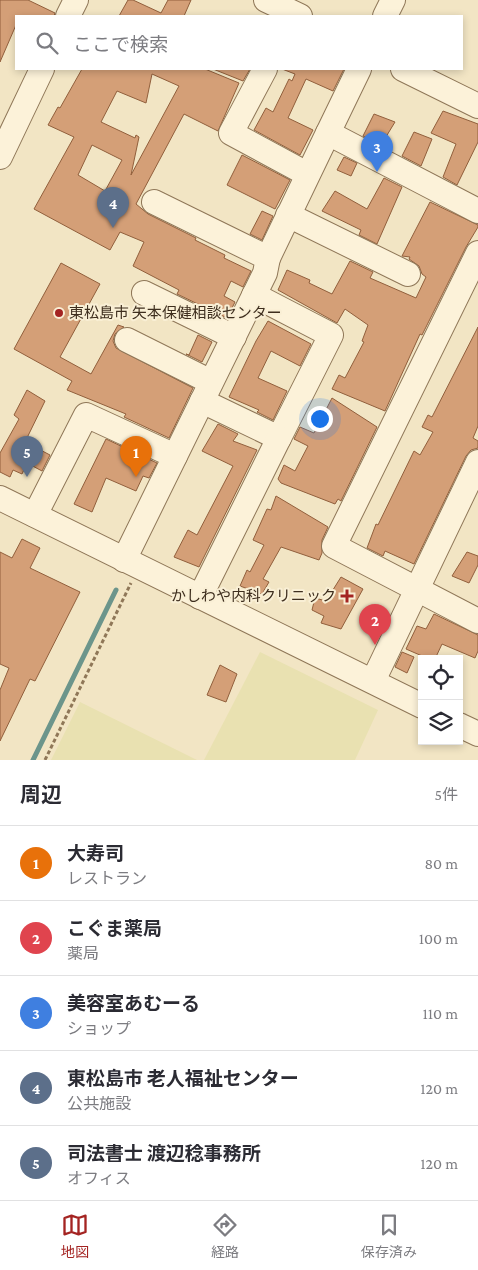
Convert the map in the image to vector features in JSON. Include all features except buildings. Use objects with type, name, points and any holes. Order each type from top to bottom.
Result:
[{"type":"street","points":[[68,15],[76,0]]},
{"type":"street","points":[[266,0],[296,15]]},
{"type":"street","points":[[386,15],[393,0]]},
{"type":"street","points":[[0,157],[42,70]]},
{"type":"street","points":[[264,70],[231,133],[307,174]]},
{"type":"street","points":[[131,563],[175,456],[265,273],[268,258],[359,70]]},
{"type":"street","points":[[405,70],[478,106]]},
{"type":"street","points":[[328,132],[478,211]]},
{"type":"street","points":[[154,202],[268,258]]},
{"type":"street","points":[[288,215],[408,274]]},
{"type":"street","points":[[478,252],[334,546],[478,621]]},
{"type":"street","points":[[144,293],[234,336]]},
{"type":"street","points":[[200,597],[331,335],[254,295]]},
{"type":"street","points":[[127,340],[279,438]]},
{"type":"street","points":[[35,514],[86,415],[175,456]]},
{"type":"street","points":[[373,681],[415,589],[478,462]]},
{"type":"street","points":[[0,498],[418,704]]},
{"type":"street","points":[[463,726],[478,734]]},
{"type":"path","points":[[45,760],[131,563]]},
{"type":"shaded area","points":[[260,652],[378,710],[355,760],[204,760]]},
{"type":"shaded area","points":[[80,702],[197,760],[51,760]]},
{"type":"waterway","points":[[33,760],[116,590]]},
{"type":"place","name":"美容室あむーる","points":[[377,172]]},
{"type":"place","name":"東松島市 老人福祉センター","points":[[113,228]]},
{"type":"place","name":"東松島市 矢本保健相談センター","points":[[59,313]]},
{"type":"place","name":"司法書士 渡辺稔事務所","points":[[27,477]]},
{"type":"place","name":"大寿司","points":[[136,477]]},
{"type":"place","name":"かしわや内科クリニック","points":[[347,596]]},
{"type":"place","name":"こぐま薬局","points":[[375,645]]}]
